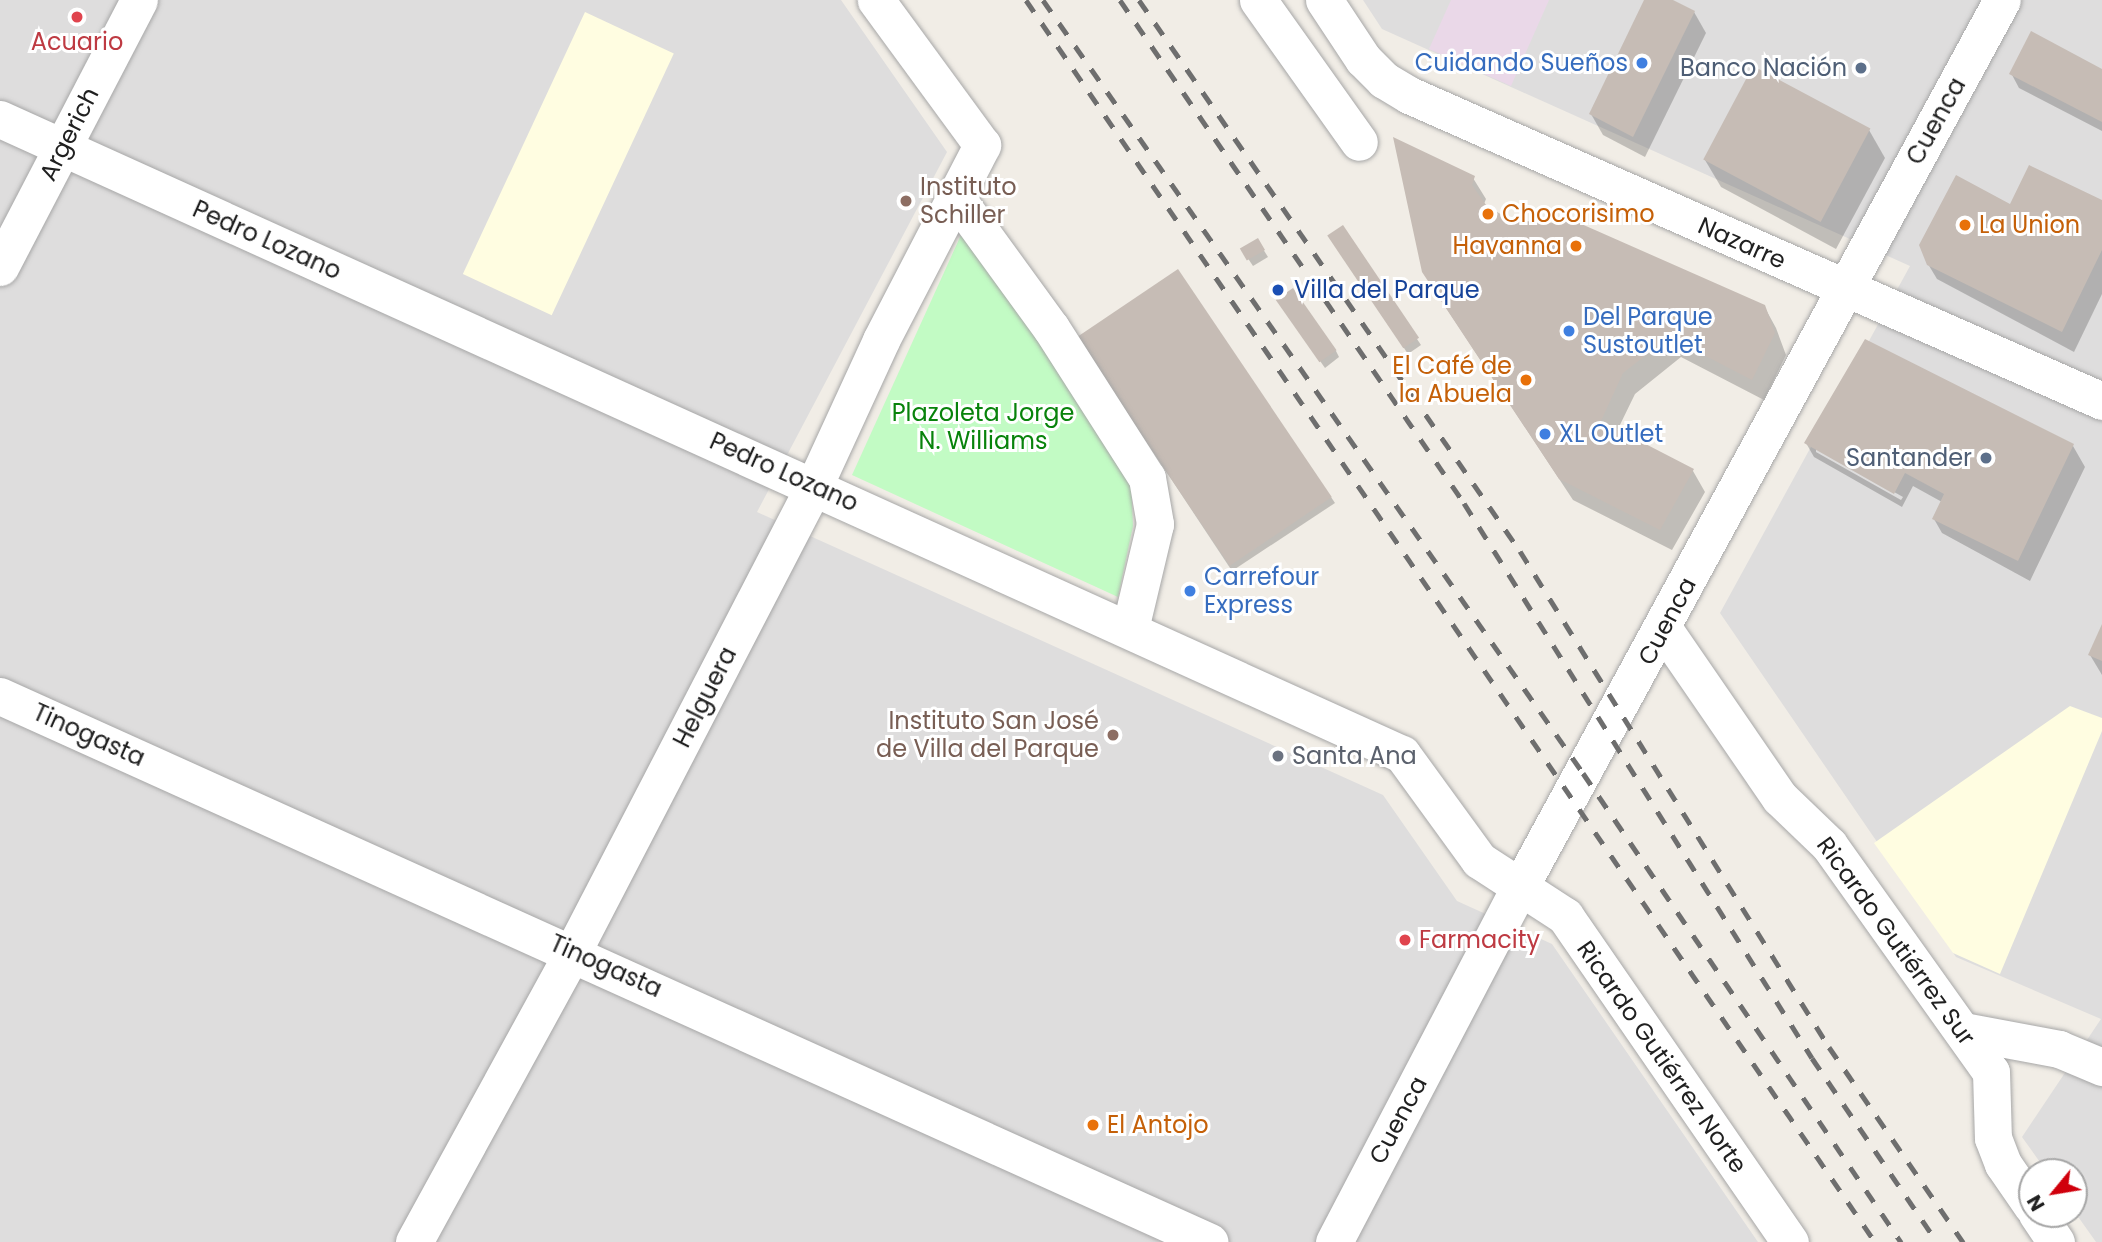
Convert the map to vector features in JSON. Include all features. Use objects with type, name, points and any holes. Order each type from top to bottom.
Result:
[{"type":"street","name":"Argerich","points":[[0,267],[139,0]]},
{"type":"street","name":"Helguera","points":[[414,1242],[573,951],[814,486],[881,340],[982,145],[876,0]]},
{"type":"street","points":[[1258,0],[1359,142]]},
{"type":"street","name":"Nazarre","points":[[1324,0],[1363,59],[1384,80],[1535,152],[2102,401]]},
{"type":"street","name":"Cuenca","points":[[1334,1242],[1521,885],[2002,0]]},
{"type":"street","name":"Pedro Lozano","points":[[0,119],[1402,754],[1479,860],[1521,885]]},
{"type":"street","points":[[955,196],[1051,328],[1147,478],[1155,524],[1130,629]]},
{"type":"street","name":"Ricardo Gutiérrez Sur","points":[[1663,628],[1780,798],[1829,845],[1991,1072],[1993,1139],[2003,1164],[2018,1186]]},
{"type":"street","name":"Tinogasta","points":[[0,696],[573,951],[1210,1242]]},
{"type":"street","name":"Ricardo Gutiérrez Norte","points":[[1521,885],[1565,916],[1790,1242]]},
{"type":"street","points":[[1963,1031],[2059,1049],[2102,1067]]},
{"type":"shaded area","points":[[0,0],[841,0],[947,152],[757,512],[1383,795],[1457,901],[1552,944],[1758,1242],[0,1242]]},
{"type":"shaded area","points":[[1363,0],[2102,0],[2102,1242],[2096,1242],[2086,1228],[2088,1158],[2037,1158],[2022,1137],[2101,1019],[1956,957],[1720,613],[1910,266],[1382,29]]},
{"type":"shaded area","points":[[1451,0],[1549,0],[1511,86],[1429,49]]},
{"type":"shaded area","points":[[585,12],[674,53],[552,315],[463,274]]},
{"type":"shaded area","points":[[2070,706],[2102,718],[2102,731],[2000,974],[1953,953],[1874,843]]},
{"type":"green space","name":"Plazoleta Jorge N. Williams","points":[[961,235],[1048,344],[1131,480],[1133,526],[1118,597],[852,475]]},
{"type":"building","name":"Cuidando Sueños","points":[[1644,0],[1673,0],[1695,11],[1633,137],[1589,114]]},
{"type":"building","points":[[2031,31],[2102,69],[2102,122],[2009,74]]},
{"type":"building","points":[[1753,66],[1870,128],[1821,222],[1703,160]]},
{"type":"building","name":"Del Parque Sustoutlet","points":[[1393,137],[1475,176],[1472,185],[1486,205],[1510,220],[1557,223],[1561,215],[1765,305],[1775,333],[1752,380],[1669,337],[1623,373],[1601,421],[1694,469],[1660,530],[1559,479],[1422,272]]},
{"type":"building","points":[[2029,165],[2102,200],[2102,250],[2062,332],[1927,265],[1919,245],[1956,175],[2010,204]]},
{"type":"building","points":[[1343,225],[1419,338],[1403,348],[1327,236]]},
{"type":"building","points":[[1258,238],[1265,250],[1247,261],[1240,248]]},
{"type":"building","points":[[1178,269],[1332,497],[1230,566],[1076,338]]},
{"type":"building","points":[[1293,288],[1337,350],[1319,362],[1276,300]]},
{"type":"building","points":[[1865,339],[2074,444],[2018,561],[1932,519],[1944,494],[1905,473],[1894,494],[1804,443]]},
{"type":"building","points":[[2102,624],[2102,661],[2088,655]]},
{"type":"railway","points":[[1026,0],[1875,1242]]},
{"type":"railway","points":[[1043,0],[1583,773],[1901,1242]]},
{"type":"railway","points":[[1120,0],[1464,503],[1812,1058],[1937,1242]]},
{"type":"railway","points":[[1139,0],[1520,551],[1829,1047],[1963,1242]]},
{"type":"place","name":"Acuario","points":[[77,17]]},
{"type":"place","name":"Cuidando Sueños","points":[[1642,63]]},
{"type":"place","name":"Banco Nación","points":[[1861,68]]},
{"type":"place","name":"Instituto Schiller","points":[[906,201]]},
{"type":"place","name":"Chocorisimo","points":[[1488,214]]},
{"type":"place","name":"La Union","points":[[1965,225]]},
{"type":"place","name":"Havanna","points":[[1576,246]]},
{"type":"place","name":"Villa del Parque","points":[[1278,290]]},
{"type":"place","name":"Del Parque Sustoutlet","points":[[1569,331]]},
{"type":"place","name":"El Café de la Abuela","points":[[1526,380]]},
{"type":"place","name":"XL Outlet","points":[[1545,434]]},
{"type":"place","name":"Santander","points":[[1986,458]]},
{"type":"place","name":"Carrefour Express","points":[[1190,591]]},
{"type":"place","name":"Instituto San José de Villa del Parque","points":[[1113,735]]},
{"type":"place","name":"Santa Ana","points":[[1278,756]]},
{"type":"place","name":"Farmacity","points":[[1405,940]]},
{"type":"place","name":"El Antojo","points":[[1093,1125]]}]
